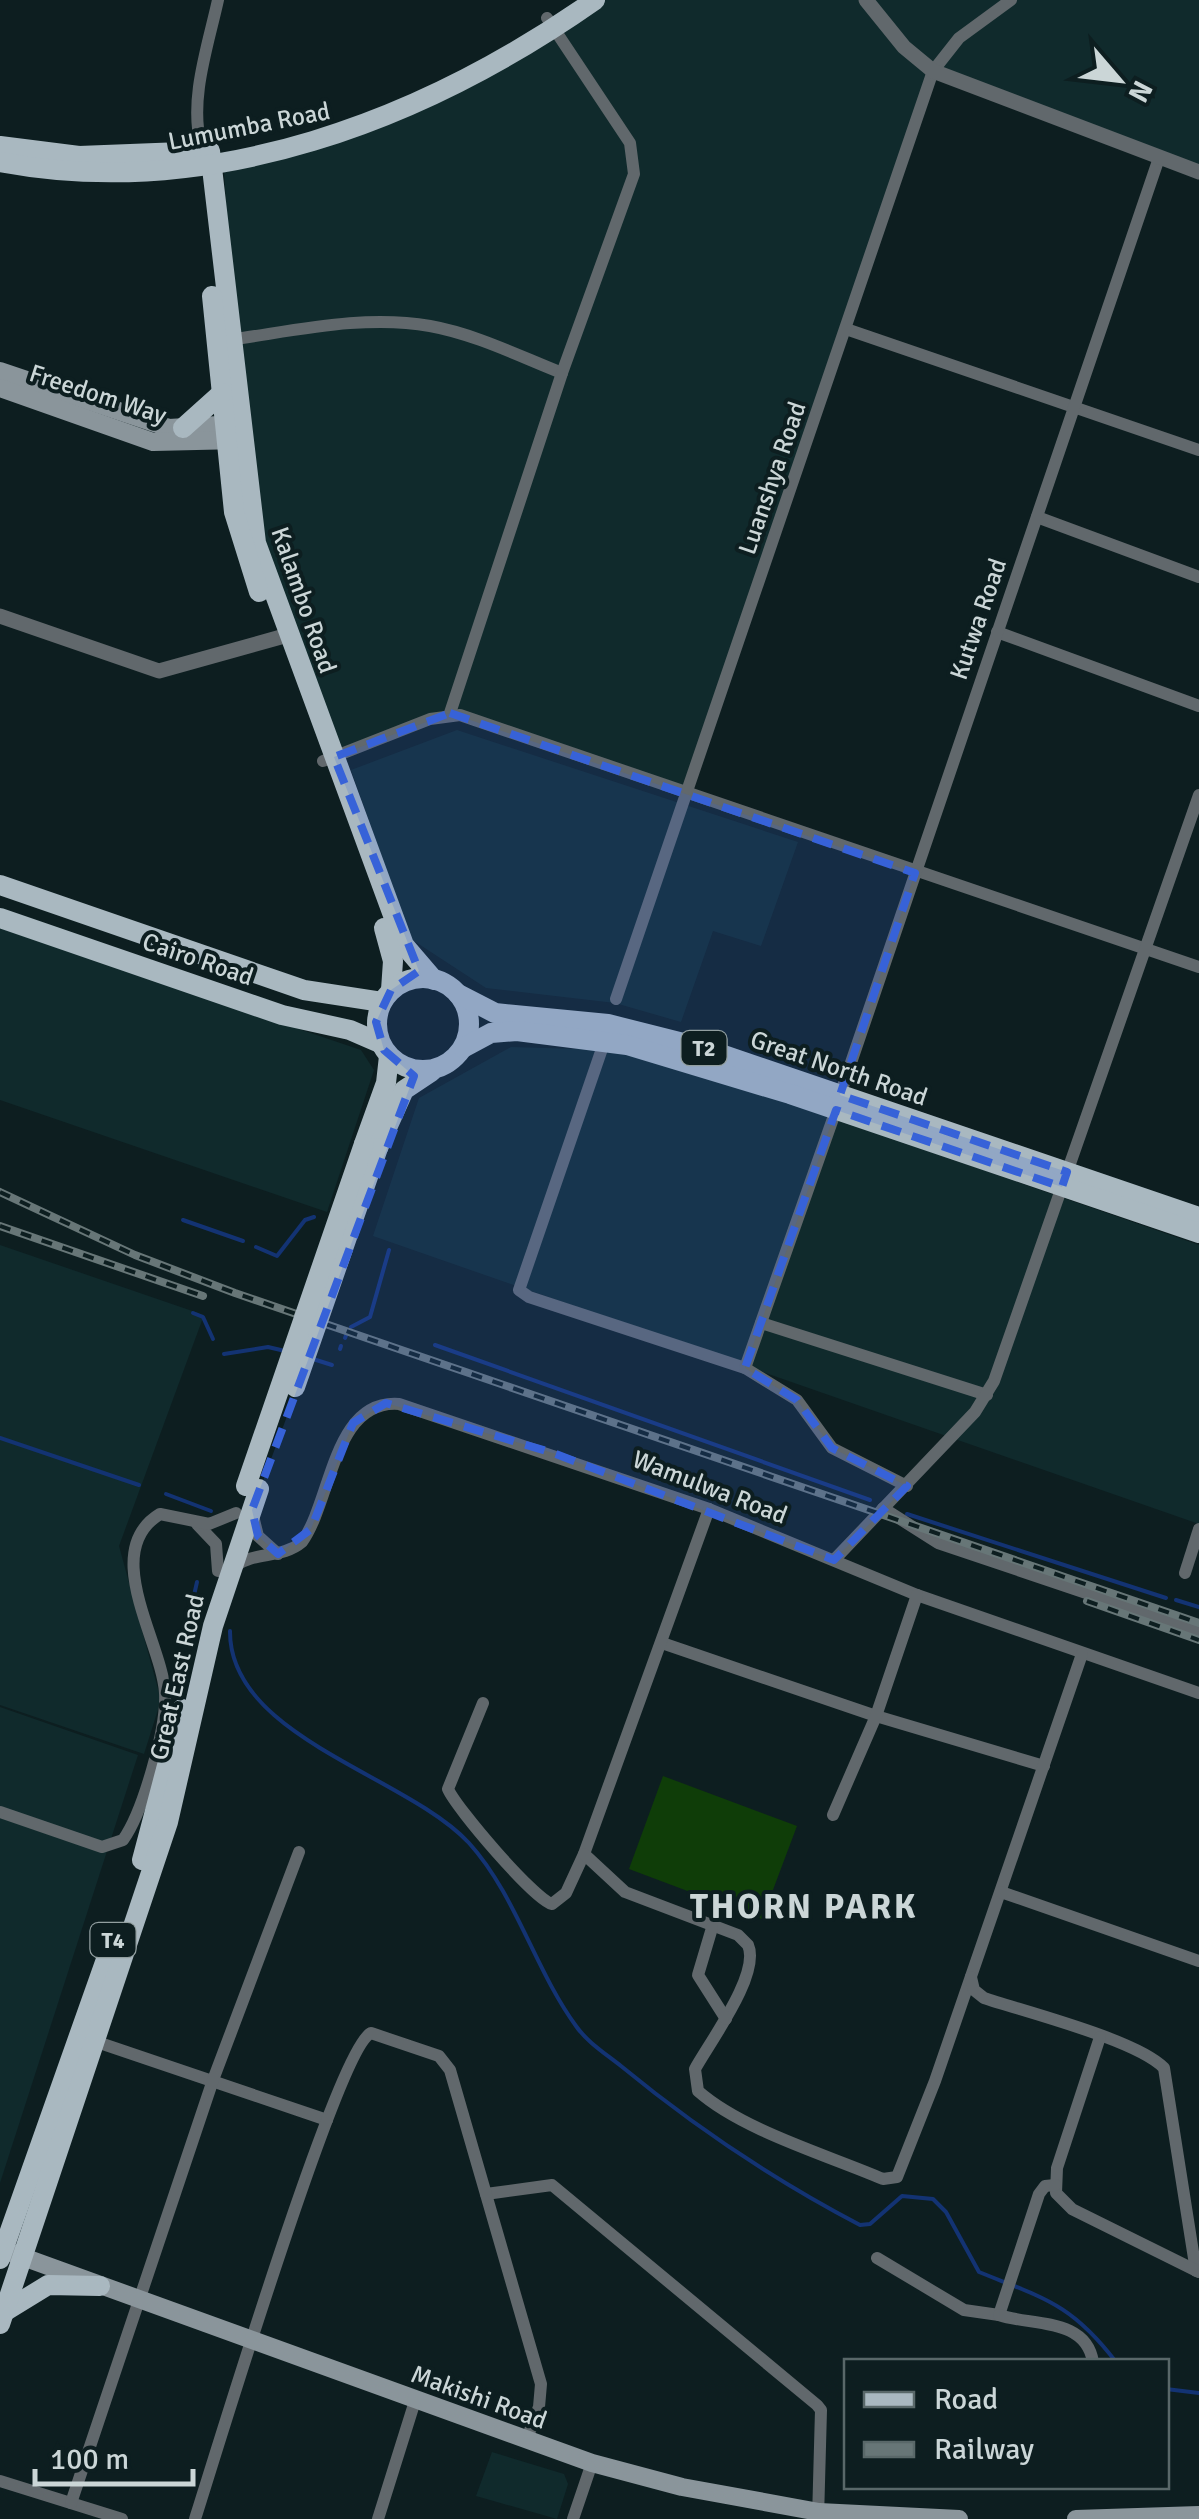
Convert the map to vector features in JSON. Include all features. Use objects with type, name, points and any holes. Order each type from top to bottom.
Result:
[{"type":"main road","name":"Lumumba Road","points":[[551,23],[571,0]]},
{"type":"main road","name":"Lumumba Road","points":[[0,162],[90,171],[350,132],[449,87],[595,0]]},
{"type":"main road","name":"Lumumba Road","points":[[0,146],[79,156],[204,156]]},
{"type":"main road","name":"Kalambo Road","points":[[204,156],[233,433]]},
{"type":"main road","name":"Kalambo Road","points":[[224,341],[222,393],[282,637],[404,945],[434,980]]},
{"type":"main road","name":"Freedom Way","points":[[0,371],[149,423],[233,433]]},
{"type":"main road","name":"Freedom Way","points":[[0,388],[153,442],[233,433]]},
{"type":"main road","points":[[183,428],[222,393]]},
{"type":"main road","name":"Kalambo Road","points":[[328,759],[391,948],[386,996]]},
{"type":"main road","name":"Cairo Road","points":[[0,885],[304,990],[386,996]]},
{"type":"main road","name":"Cairo Road","points":[[0,918],[384,1050]]},
{"type":"main road","points":[[98,952],[110,941],[108,922]]},
{"type":"main road","points":[[125,961],[122,945],[135,932]]},
{"type":"main road","points":[[419,978],[434,980],[458,994],[469,1020],[463,1048],[442,1066],[414,1070],[384,1050],[376,1022],[386,996],[419,978]]},
{"type":"main road","name":"Great North Road","points":[[458,994],[496,1013],[592,1022],[663,1036],[838,1102],[1065,1180],[1199,1233]]},
{"type":"main road","name":"Great North Road","points":[[463,1048],[491,1033],[517,1031],[605,1040],[838,1102]]},
{"type":"main road","name":"Great East Road","points":[[2,2318],[6,2254],[142,1860],[224,1570],[372,1146],[386,1083],[384,1050]]},
{"type":"main road","name":"Great East Road","points":[[372,1146],[407,1085],[442,1066]]},
{"type":"main road","name":"Great North Road","points":[[1065,1180],[1199,1218]]},
{"type":"main road","name":"Great East Road","points":[[6,2254],[94,2041],[168,1822],[224,1570]]},
{"type":"main road","name":"Makishi Road","points":[[6,2254],[592,2463],[818,2516],[959,2519]]},
{"type":"main road","points":[[2,2318],[48,2284],[100,2286]]},
{"type":"main road","points":[[1076,2519],[1199,2516]]},
{"type":"street","points":[[204,156],[196,124],[198,101],[218,0]]},
{"type":"street","points":[[866,0],[904,47],[933,70],[1199,172]]},
{"type":"street","name":"Luanshya Road","points":[[616,999],[933,70],[958,38],[1010,0]]},
{"type":"street","points":[[450,713],[634,163],[630,142],[551,23]]},
{"type":"street","name":"Kutwa Road","points":[[745,1368],[1159,158]]},
{"type":"street","points":[[224,341],[353,324],[411,323],[450,330],[562,372]]},
{"type":"street","points":[[846,329],[1199,450]]},
{"type":"street","points":[[1036,518],[1199,577]]},
{"type":"street","points":[[0,616],[159,671],[282,637]]},
{"type":"street","points":[[998,632],[1199,706]]},
{"type":"street","points":[[328,759],[450,713],[1199,966]]},
{"type":"street","points":[[834,1560],[907,1486],[987,1395],[1199,795]]},
{"type":"street","points":[[605,1040],[518,1287],[528,1296],[745,1368],[797,1400],[832,1448],[907,1486]]},
{"type":"street","points":[[762,1323],[987,1395]]},
{"type":"street","name":"Wamulwa Road","points":[[224,1570],[252,1556],[278,1554],[297,1546],[310,1529],[353,1423],[375,1405],[386,1404],[553,1453],[709,1508],[917,1595],[1199,1693]]},
{"type":"street","points":[[0,1812],[102,1847],[113,1847],[128,1832],[156,1748],[166,1698],[134,1576],[133,1556],[139,1536],[160,1514],[215,1524],[248,1499],[258,1536],[278,1554]]},
{"type":"street","points":[[483,1704],[448,1789],[538,1898],[552,1904],[566,1894],[584,1854],[709,1508]]},
{"type":"street","points":[[883,1508],[938,1543],[1199,1631]]},
{"type":"street","points":[[195,1522],[216,1544],[224,1570]]},
{"type":"street","points":[[1186,1573],[1199,1529]]},
{"type":"street","points":[[834,1815],[876,1716],[917,1595]]},
{"type":"street","points":[[662,1643],[876,1716],[1044,1766]]},
{"type":"street","points":[[584,1854],[618,1888],[712,1928],[738,1934],[751,1952],[726,2018],[695,2069],[698,2091],[750,2128],[773,2132],[883,2179],[897,2177],[1001,1892],[1082,1654]]},
{"type":"street","points":[[71,2503],[212,2080],[299,1852]]},
{"type":"street","points":[[1001,1892],[1199,1961]]},
{"type":"street","points":[[712,1928],[698,1975],[726,2018]]},
{"type":"street","points":[[970,1975],[978,1995],[1154,2058],[1166,2073],[1197,2272]]},
{"type":"street","points":[[195,2519],[327,2120],[356,2046],[370,2033],[439,2056],[448,2064],[540,2384],[539,2407],[526,2441]]},
{"type":"street","points":[[1100,2037],[1055,2185],[1060,2199],[1072,2209],[1197,2272]]},
{"type":"street","points":[[94,2041],[327,2120]]},
{"type":"street","points":[[486,2194],[552,2185],[818,2405],[818,2516]]},
{"type":"street","points":[[999,2315],[1039,2194],[1045,2186],[1055,2185]]},
{"type":"street","points":[[877,2258],[964,2310],[1070,2330],[1086,2344],[1093,2359]]},
{"type":"street","points":[[378,2519],[415,2401]]},
{"type":"street","points":[[573,2519],[592,2463]]},
{"type":"street","points":[[0,2480],[122,2519]]},
{"type":"highlighted area","points":[[450,713],[915,873],[840,1095],[1067,1172],[1062,1187],[836,1110],[745,1368],[797,1400],[832,1448],[907,1486],[834,1560],[553,1453],[386,1403],[353,1423],[311,1529],[278,1554],[258,1536],[252,1510],[414,1076],[384,1050],[376,1022],[391,990],[419,971],[334,757]]},
{"type":"shaded area","points":[[593,0],[1199,0],[1199,171],[937,72],[690,789],[451,710],[327,764],[247,547],[224,171],[349,133]]},
{"type":"shaded area","points":[[457,730],[798,842],[761,946],[713,931],[681,1022],[615,1003],[486,988],[411,939],[351,770]]},
{"type":"shaded area","points":[[0,928],[361,1050],[374,1070],[327,1212],[0,1100]]},
{"type":"shaded area","points":[[511,1047],[615,1050],[727,1081],[1199,1245],[1199,1524],[373,1236],[419,1098]]},
{"type":"shaded area","points":[[0,1245],[204,1315],[119,1546],[161,1700],[144,1754],[0,1705]]},
{"type":"shaded area","points":[[0,1707],[138,1755],[0,2183]]},
{"type":"shaded area","points":[[492,2452],[564,2474],[568,2484],[557,2519],[476,2496]]},
{"type":"green space","points":[[663,1776],[797,1826],[762,1919],[629,1869]]},
{"type":"waterway","points":[[256,1247],[277,1256],[305,1220],[314,1217]]},
{"type":"waterway","points":[[183,1220],[243,1241]]},
{"type":"waterway","points":[[351,1327],[370,1317],[389,1250]]},
{"type":"waterway","points":[[193,1313],[203,1317],[213,1339]]},
{"type":"waterway","points":[[345,1338],[347,1333]]},
{"type":"waterway","points":[[435,1345],[870,1500]]},
{"type":"waterway","points":[[224,1354],[268,1347],[285,1351]]},
{"type":"waterway","points":[[313,1359],[332,1365]]},
{"type":"waterway","points":[[0,1438],[139,1485]]},
{"type":"waterway","points":[[166,1494],[211,1511]]},
{"type":"waterway","points":[[907,1514],[1166,1598]]},
{"type":"waterway","points":[[192,1604],[197,1582]]},
{"type":"waterway","points":[[1176,1600],[1199,1607]]},
{"type":"waterway","points":[[230,1631],[237,1668],[258,1699],[289,1727],[441,1819],[469,1843],[500,1886],[562,2004],[580,2032],[597,2048],[737,2152],[860,2225],[870,2224],[902,2196],[933,2199],[946,2212],[979,2272],[1039,2296],[1070,2314],[1114,2359]]},
{"type":"waterway","points":[[1169,2389],[1199,2393]]},
{"type":"railway","points":[[0,1192],[135,1255],[235,1293],[1199,1623]]},
{"type":"railway","points":[[0,1226],[203,1296]]},
{"type":"railway","points":[[1087,1601],[1199,1640]]},
{"type":"district","name":"THORN PARK","points":[[804,1906]]}]
